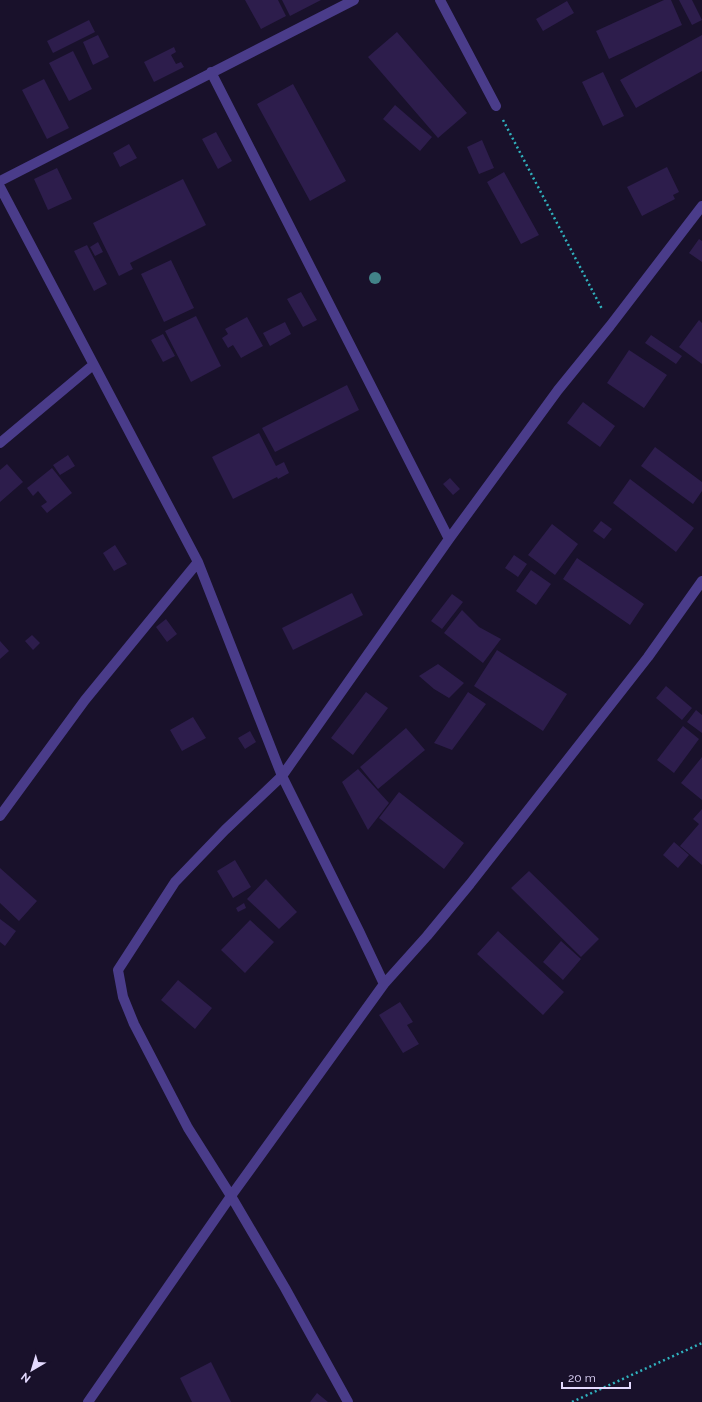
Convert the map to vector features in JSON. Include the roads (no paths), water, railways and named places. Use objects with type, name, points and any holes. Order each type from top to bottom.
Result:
[{"type":"street","points":[[0,181],[354,0]]},
{"type":"street","points":[[440,0],[496,106]]},
{"type":"street","points":[[211,72],[449,539]]},
{"type":"street","points":[[0,187],[198,562],[282,776],[384,984]]},
{"type":"street","points":[[348,1402],[285,1288],[231,1196],[188,1128],[134,1024],[123,997],[118,970],[175,882],[225,830],[282,776],[449,539],[558,390],[610,326],[702,206]]},
{"type":"street","points":[[0,443],[93,365]]},
{"type":"street","points":[[0,816],[85,700],[198,562]]},
{"type":"street","points":[[88,1402],[231,1196],[384,984],[427,936],[480,872],[648,657],[702,581]]}]
